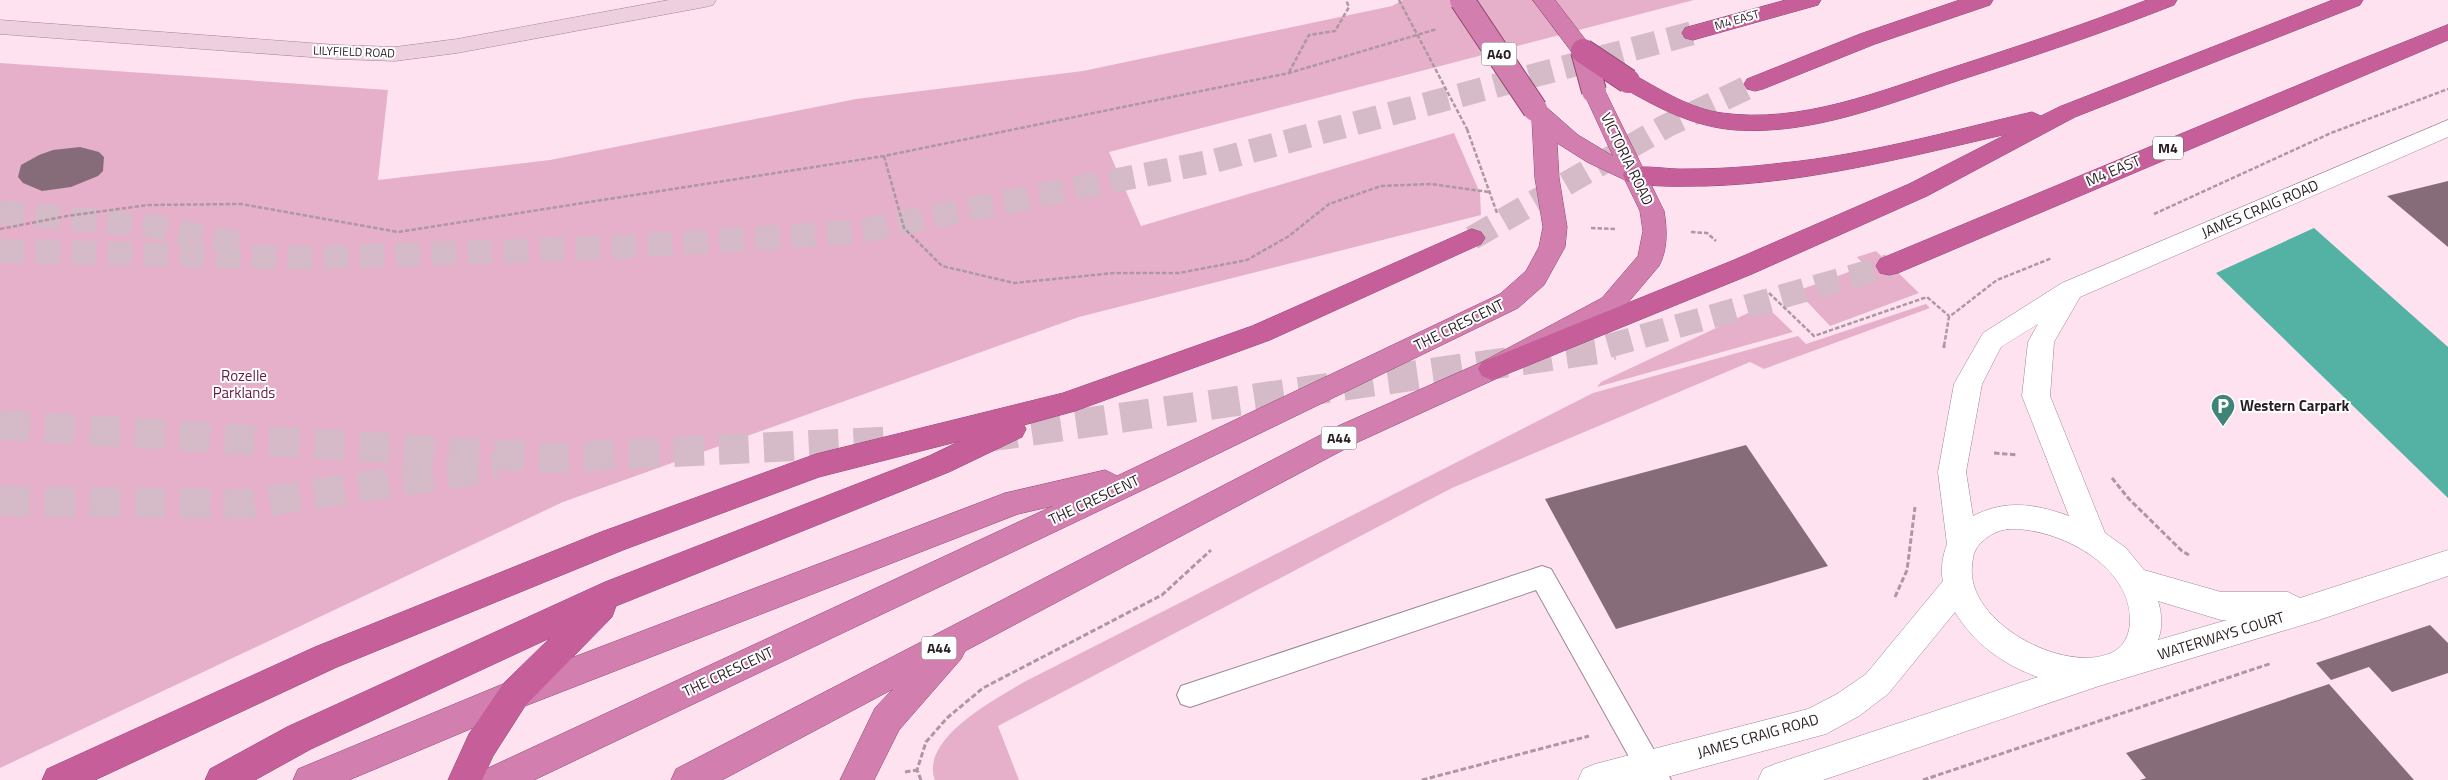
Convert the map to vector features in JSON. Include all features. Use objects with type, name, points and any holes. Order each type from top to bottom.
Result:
[{"type":"highway","name":"A40","points":[[1462,0],[1540,114]]},
{"type":"highway","name":"VICTORIA ROAD","points":[[1492,369],[1611,305],[1650,259],[1655,231],[1652,211],[1594,91],[1583,51],[1544,0]]},
{"type":"highway","name":"M4 EAST","points":[[1693,33],[1810,0]]},
{"type":"highway","points":[[1755,84],[1832,51],[1905,24],[1982,0]]},
{"type":"highway","points":[[1583,51],[1628,81],[1668,104],[1708,118],[1734,122],[1775,124],[1832,112],[1905,90],[2098,28],[2166,0]]},
{"type":"highway","points":[[1492,369],[1743,267],[1918,190],[2067,112],[2352,0]]},
{"type":"highway","name":"M4 EAST","points":[[1889,266],[2357,68],[2448,32]]},
{"type":"highway","points":[[1540,114],[1585,150],[1612,166],[1635,175],[1672,179],[1722,178],[1794,171],[2067,112]]},
{"type":"highway","name":"THE CRESCENT","points":[[498,780],[1158,470],[1508,301],[1535,278],[1552,247],[1556,227],[1540,114]]},
{"type":"highway","points":[[59,780],[326,657],[612,540],[816,466],[1065,403],[1261,333],[1472,238]]},
{"type":"highway","name":"A44","points":[[688,780],[1348,434],[1492,369]]},
{"type":"highway","points":[[222,780],[299,738],[616,592],[939,464],[1065,403]]},
{"type":"highway","points":[[310,780],[514,695],[1015,502],[1158,470]]},
{"type":"highway","points":[[465,780],[481,745],[514,695],[565,641],[616,592]]},
{"type":"highway","points":[[857,780],[887,719],[961,636]]},
{"type":"main road","name":"LILYFIELD ROAD","points":[[0,27],[337,52],[395,54],[456,46],[704,0]]},
{"type":"street","name":"JAMES CRAIG ROAD","points":[[1962,544],[1952,472],[1958,448],[1968,384],[1992,340],[2072,290],[2448,128]]},
{"type":"street","points":[[2072,290],[2041,342],[2036,396],[2093,540]]},
{"type":"street","points":[[1775,780],[2110,669],[2140,650],[2147,629],[2145,605],[2133,580],[2116,558],[2093,540],[2062,524],[2031,517],[2001,518],[1977,527],[1962,544],[1956,563],[1958,585],[1969,608],[1980,623],[2010,650],[2038,664],[2068,672],[2110,669]]},
{"type":"street","name":"WATERWAYS COURT","points":[[2110,669],[2319,606],[2448,563]]},
{"type":"street","name":"WATERWAYS COURT","points":[[2133,580],[2221,606],[2319,606]]},
{"type":"street","name":"JAMES CRAIG ROAD","points":[[1595,780],[1653,773],[1814,723],[1848,705],[1877,684],[1958,585]]},
{"type":"lane","points":[[1190,695],[1542,577],[1653,773]]},
{"type":"path","points":[[1289,72],[1309,35],[1334,30],[1349,7],[1346,0]]},
{"type":"path","points":[[1399,0],[1466,129],[1498,216]]},
{"type":"path","points":[[0,229],[67,216],[148,205],[241,204],[398,232],[884,156],[1289,72],[1439,28]]},
{"type":"path","points":[[884,156],[904,228],[942,266],[1014,283],[1114,273],[1179,273],[1247,260],[1289,236],[1329,204],[1381,186],[1431,184],[1489,192]]},
{"type":"path","points":[[1556,227],[1708,233]]},
{"type":"path","points":[[1767,291],[1814,336],[1927,297],[1949,317]]},
{"type":"path","points":[[1958,448],[2101,465],[2129,499],[2182,551],[2190,556]]},
{"type":"path","points":[[1893,600],[1907,570],[1916,502]]},
{"type":"path","points":[[921,780],[917,770],[926,742],[947,718],[976,694],[1162,595],[1217,545]]},
{"type":"path","points":[[1923,780],[2282,659]]},
{"type":"path","points":[[1422,780],[1627,726]]},
{"type":"green space","name":"Rozelle Parklands","points":[[1403,0],[1694,0],[1109,152],[1141,226],[1454,133],[1480,193],[1481,215],[1079,317],[563,502],[0,768],[0,63],[388,90],[378,180],[550,160],[856,99],[1083,71],[1392,6]]},
{"type":"green space","points":[[1876,251],[1919,293],[1830,326],[1797,291],[1865,266],[1857,257]]},
{"type":"green space","points":[[1926,304],[1930,308],[1764,369],[1750,362],[1452,488],[998,726],[1019,780],[935,780],[933,765],[938,750],[949,735],[979,710],[1024,682],[1593,393],[1798,336],[1806,344]]},
{"type":"green space","points":[[1765,305],[1793,332],[1597,387],[1601,382]]},
{"type":"shaded area","points":[[2314,228],[2448,347],[2448,498],[2216,273]]},
{"type":"building","points":[[80,147],[99,152],[104,157],[103,171],[98,176],[71,187],[42,191],[23,183],[18,177],[21,165],[39,155],[53,150]]},
{"type":"building","points":[[2448,181],[2448,247],[2387,196]]},
{"type":"building","points":[[1746,445],[1828,566],[1616,629],[1545,499]]},
{"type":"building","points":[[2430,625],[2448,643],[2448,673],[2392,692],[2369,667],[2331,680],[2316,663]]},
{"type":"building","points":[[2329,684],[2414,780],[2140,780],[2146,778],[2126,753]]},
{"type":"tunnel","points":[[0,251],[309,258],[619,247],[855,232],[1214,161],[1693,33]]},
{"type":"tunnel","points":[[1472,238],[1666,126],[1755,84]]},
{"type":"tunnel","points":[[0,212],[152,226],[239,244]]},
{"type":"tunnel","points":[[1608,346],[1889,266]]},
{"type":"tunnel","points":[[987,437],[1599,349],[1612,345]]},
{"type":"tunnel","points":[[0,425],[552,458],[897,441]]},
{"type":"tunnel","points":[[0,501],[247,504],[496,467]]},
{"type":"place","name":"Western Carpark","points":[[2223,427]]}]
